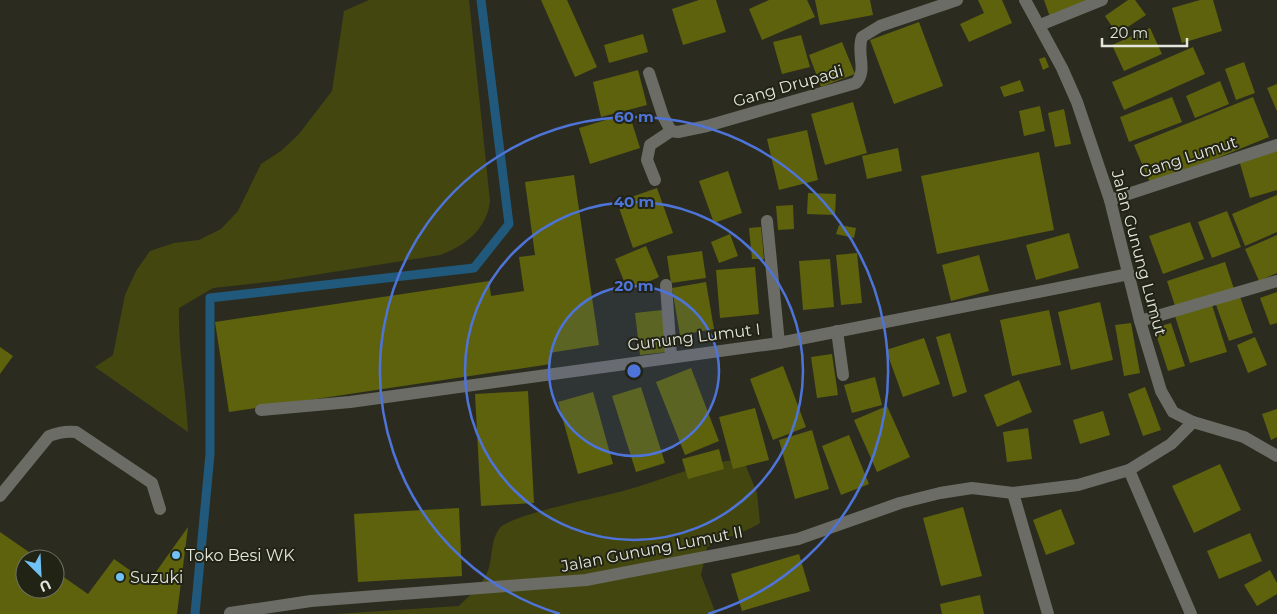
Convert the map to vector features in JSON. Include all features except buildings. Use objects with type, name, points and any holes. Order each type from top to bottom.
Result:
[{"type":"street","name":"Gang Drupadi","points":[[671,131],[678,132],[707,126],[856,83],[862,77],[859,54],[862,37],[880,26],[957,0]]},
{"type":"street","name":"Jalan Gunung Lumut","points":[[1025,0],[1040,25],[1077,102],[1110,200],[1140,321],[1160,391],[1173,412],[1193,422],[1244,437],[1277,456]]},
{"type":"street","points":[[1040,25],[1102,0]]},
{"type":"street","points":[[649,73],[663,116],[671,131],[650,145],[647,160],[654,180]]},
{"type":"street","name":"Gang Lumut","points":[[1110,200],[1277,145]]},
{"type":"street","points":[[767,221],[779,342]]},
{"type":"street","name":"Gunung Lumut I","points":[[261,410],[350,402],[779,342],[1129,274]]},
{"type":"street","points":[[1140,321],[1277,281]]},
{"type":"street","points":[[666,285],[671,356]]},
{"type":"street","points":[[837,331],[843,375]]},
{"type":"street","name":"Jalan Gunung Lumut II","points":[[230,613],[311,601],[586,580],[798,539],[900,503],[940,493],[972,488],[1014,493],[1078,485],[1129,470],[1171,444],[1193,422]]},
{"type":"street","points":[[0,496],[49,436],[59,432],[70,431],[76,432],[152,483],[160,509]]},
{"type":"street","points":[[1129,470],[1191,614]]},
{"type":"street","points":[[1014,493],[1048,614]]},
{"type":"green space","points":[[369,0],[469,0],[490,201],[488,211],[473,235],[458,247],[440,255],[276,281],[213,288],[179,308],[188,432],[95,367],[113,355],[125,295],[136,271],[150,251],[174,243],[199,240],[221,229],[238,211],[261,164],[281,151],[299,134],[332,91],[344,11]]},
{"type":"green space","points":[[743,459],[757,493],[760,523],[707,547],[701,575],[716,614],[335,614],[459,606],[486,575],[494,539],[500,528],[508,523],[540,511],[630,489],[714,463]]},
{"type":"waterway","points":[[195,614],[210,454],[210,298],[474,268],[509,224],[481,0]]},
{"type":"place","name":"Toko Besi WK","points":[[176,555]]},
{"type":"place","name":"Suzuki","points":[[120,577]]}]
